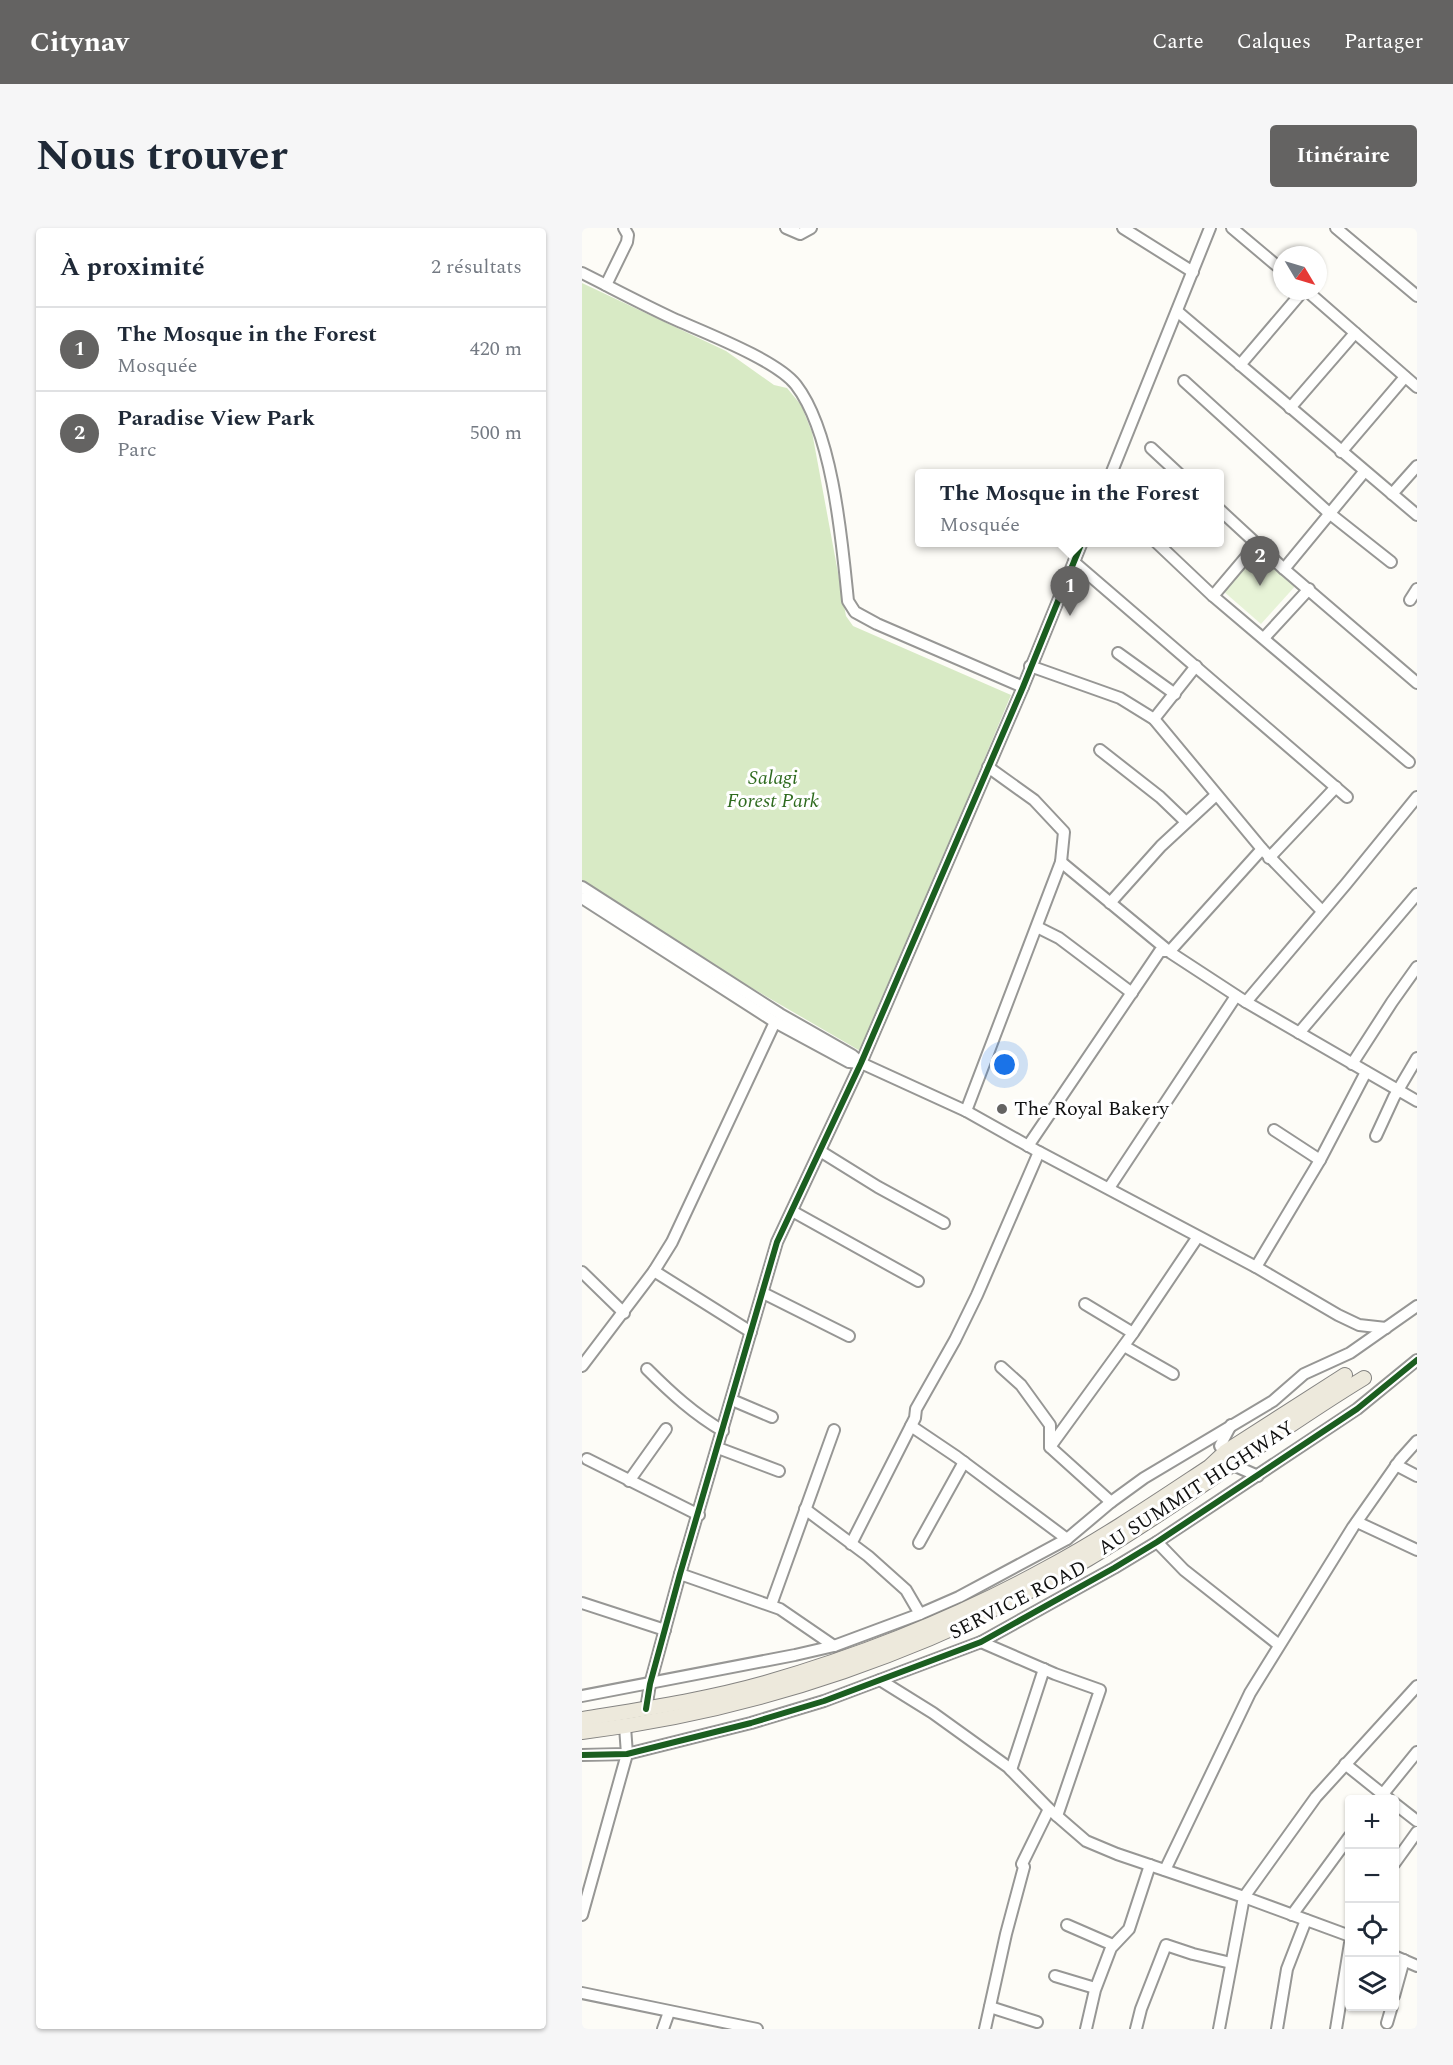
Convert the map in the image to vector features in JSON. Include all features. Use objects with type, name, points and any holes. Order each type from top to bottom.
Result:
[{"type":"main road","name":"AU SUMMIT HIGHWAY","points":[[582,1719],[722,1694],[774,1680],[851,1656],[946,1618],[1010,1588],[1077,1552],[1209,1467],[1225,1452],[1345,1375]]},
{"type":"main road","name":"AU SUMMIT HIGHWAY","points":[[582,1732],[626,1727],[769,1695],[860,1666],[952,1630],[1088,1559],[1364,1378]]},
{"type":"street","points":[[606,285],[627,242],[628,231],[624,228]]},
{"type":"street","points":[[786,228],[800,234],[811,228]]},
{"type":"street","points":[[1123,228],[1193,272]]},
{"type":"street","points":[[1113,469],[1210,228]]},
{"type":"street","points":[[1232,228],[1273,262]]},
{"type":"street","points":[[1336,228],[1417,296]]},
{"type":"street","points":[[582,273],[743,350],[774,367],[796,385],[814,419],[822,442],[837,508],[848,601],[855,612],[877,624],[1023,687]]},
{"type":"street","points":[[1240,365],[1297,300]]},
{"type":"street","points":[[1316,300],[1417,387]]},
{"type":"street","points":[[1177,311],[1417,515]]},
{"type":"street","points":[[1290,408],[1355,333]]},
{"type":"street","points":[[1341,452],[1405,377]]},
{"type":"street","points":[[1184,381],[1329,513],[1391,562]]},
{"type":"street","points":[[1151,448],[1174,469]]},
{"type":"street","points":[[1392,494],[1417,466]]},
{"type":"street","points":[[1284,568],[1364,472]]},
{"type":"street","points":[[1224,514],[1417,683]]},
{"type":"street","points":[[1213,596],[1257,544]]},
{"type":"street","points":[[646,1709],[650,1684],[680,1574],[777,1242],[861,1063],[1023,687],[1080,547]]},
{"type":"street","points":[[1160,547],[1213,596],[1409,762]]},
{"type":"street","points":[[1074,562],[1347,796]]},
{"type":"street","points":[[1264,638],[1309,589]]},
{"type":"street","points":[[1410,600],[1417,589]]},
{"type":"street","points":[[1118,653],[1175,694]]},
{"type":"street","points":[[1030,666],[1120,698],[1154,719],[1265,854],[1322,911]]},
{"type":"street","points":[[1154,719],[1196,666]]},
{"type":"street","points":[[1100,750],[1160,797],[1186,822]]},
{"type":"street","points":[[966,1111],[1061,862],[1064,832],[1034,800],[988,767]]},
{"type":"street","points":[[1028,1146],[1160,951],[1170,951],[1265,854],[1312,815],[1336,787]]},
{"type":"street","points":[[1110,903],[1161,846],[1216,795]]},
{"type":"street","points":[[1109,1188],[1241,999],[1322,911],[1417,797]]},
{"type":"street","points":[[1061,862],[1167,950],[1241,999],[1417,1101]]},
{"type":"street","points":[[582,887],[780,1014],[852,1055],[861,1063],[966,1111],[1197,1238],[1256,1267],[1359,1325],[1371,1338]]},
{"type":"street","points":[[582,898],[775,1022],[849,1062],[861,1063]]},
{"type":"street","points":[[1299,1033],[1415,900]]},
{"type":"street","points":[[1037,927],[1059,938],[1132,993]]},
{"type":"street","points":[[1353,1064],[1417,967]]},
{"type":"street","points":[[582,1366],[654,1271],[672,1242],[775,1022]]},
{"type":"street","points":[[1376,1136],[1394,1097],[1417,1058]]},
{"type":"street","points":[[1256,1267],[1320,1160],[1366,1071]]},
{"type":"street","points":[[1274,1130],[1320,1160]]},
{"type":"street","points":[[820,1151],[878,1187],[944,1223]]},
{"type":"street","points":[[851,1544],[915,1418],[916,1409],[955,1340],[977,1295],[1039,1152]]},
{"type":"street","points":[[792,1211],[918,1281]]},
{"type":"street","points":[[1050,1447],[1124,1346],[1197,1238]]},
{"type":"street","points":[[654,1271],[752,1332]]},
{"type":"street","points":[[582,1272],[624,1312]]},
{"type":"street","points":[[763,1293],[849,1336]]},
{"type":"street","points":[[1085,1304],[1133,1333]]},
{"type":"street","name":"SERVICE ROAD","points":[[582,1696],[834,1646],[920,1614],[958,1597],[1067,1539],[1143,1478],[1273,1401],[1304,1374],[1350,1353],[1417,1306]]},
{"type":"street","points":[[1359,1325],[1386,1328]]},
{"type":"street","points":[[1124,1346],[1173,1374]]},
{"type":"street","name":"SERVICE ROAD","points":[[582,1755],[627,1754],[751,1723],[824,1701],[981,1642],[1157,1542],[1357,1409],[1417,1360]]},
{"type":"street","points":[[1001,1367],[1021,1385],[1050,1425],[1050,1447],[1111,1502]]},
{"type":"street","points":[[647,1369],[691,1410],[723,1431]]},
{"type":"street","points":[[1404,1369],[1417,1371]]},
{"type":"street","points":[[732,1400],[772,1417]]},
{"type":"street","points":[[1232,1424],[1220,1446],[1233,1465],[1258,1476]]},
{"type":"street","points":[[911,1426],[964,1462],[1067,1539]]},
{"type":"street","points":[[629,1481],[666,1430]]},
{"type":"street","points":[[771,1605],[834,1430]]},
{"type":"street","points":[[1165,1870],[1250,1693],[1357,1522],[1396,1465],[1417,1441]]},
{"type":"street","points":[[718,1448],[778,1471]]},
{"type":"street","points":[[587,1459],[699,1515]]},
{"type":"street","points":[[919,1543],[964,1462]]},
{"type":"street","points":[[1396,1465],[1417,1476]]},
{"type":"street","points":[[805,1509],[868,1556],[906,1590],[920,1614]]},
{"type":"street","points":[[1357,1522],[1417,1550]]},
{"type":"street","points":[[1157,1542],[1184,1570],[1279,1645]]},
{"type":"street","points":[[680,1574],[780,1609],[834,1646]]},
{"type":"street","points":[[582,1603],[665,1630]]},
{"type":"street","points":[[981,1642],[1100,1690],[1053,1813],[1022,1864],[986,2029]]},
{"type":"street","points":[[1011,1770],[1044,1669]]},
{"type":"street","points":[[880,1680],[933,1713],[1011,1770],[1053,1813],[1086,1841],[1345,1933]]},
{"type":"street","points":[[1219,2029],[1244,1897],[1316,1797],[1417,1686]]},
{"type":"street","points":[[582,1915],[627,1754],[626,1727]]},
{"type":"street","points":[[1386,1795],[1417,1752]]},
{"type":"street","points":[[1345,1764],[1381,1795]]},
{"type":"street","points":[[1399,1806],[1417,1821]]},
{"type":"street","points":[[1399,1858],[1417,1832]]},
{"type":"street","points":[[1292,1915],[1345,1843]]},
{"type":"street","points":[[1086,2029],[1095,1988],[1113,1945],[1129,1929],[1150,1865]]},
{"type":"street","points":[[1277,2029],[1287,1969],[1306,1920]]},
{"type":"street","points":[[1067,1925],[1113,1945]]},
{"type":"street","points":[[1136,2029],[1141,2009],[1166,1945],[1231,1963]]},
{"type":"street","points":[[1336,2029],[1345,1957]]},
{"type":"street","points":[[1400,1958],[1417,1966]]},
{"type":"street","points":[[1055,1976],[1095,1988]]},
{"type":"street","points":[[582,1993],[716,2025],[757,2029]]},
{"type":"street","points":[[990,2007],[1037,2022]]},
{"type":"street","points":[[1387,2023],[1391,2011]]},
{"type":"street","points":[[663,2029],[669,2012]]},
{"type":"green space","name":"Salagi Forest Park","points":[[582,283],[726,351],[774,385],[787,388],[801,405],[812,432],[846,616],[853,626],[1011,695],[862,1052],[664,937],[582,884]]},
{"type":"green space","points":[[1258,548],[1298,583],[1261,624],[1222,590]]},
{"type":"cycle path","points":[[646,1709],[650,1684],[680,1574],[777,1242],[861,1063],[1023,687],[1080,547]]},
{"type":"cycle path","points":[[582,1755],[627,1754],[751,1723],[824,1701],[981,1642],[1157,1542],[1357,1409],[1417,1360]]},
{"type":"place","name":"Paradise View Park","points":[[1260,586]]},
{"type":"place","name":"The Mosque in the Forest","points":[[1070,616]]},
{"type":"place","name":"The Royal Bakery","points":[[1002,1109]]}]
